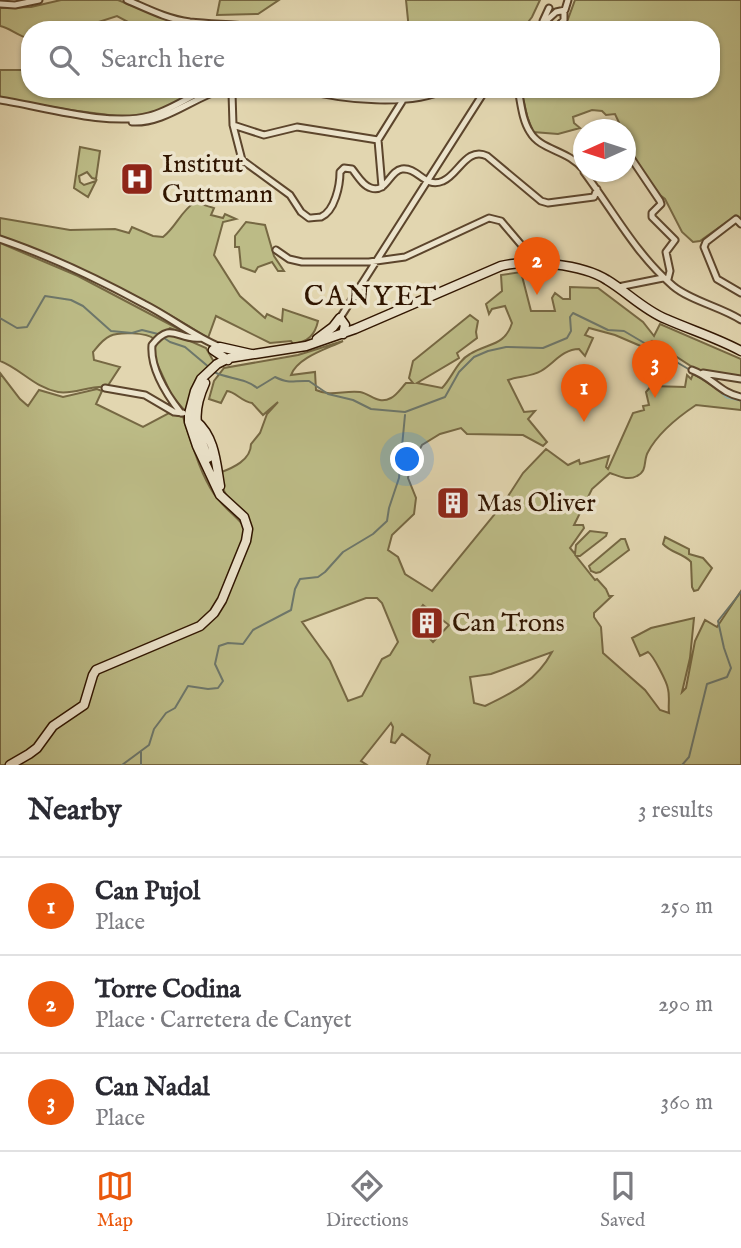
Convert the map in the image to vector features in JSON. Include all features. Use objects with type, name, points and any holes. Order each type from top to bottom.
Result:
[{"type":"street","points":[[0,4],[15,5],[39,0]]},
{"type":"street","points":[[127,0],[164,16],[185,21]]},
{"type":"street","points":[[543,21],[549,8],[548,0]]},
{"type":"street","points":[[545,21],[559,12],[568,0]]},
{"type":"street","points":[[549,8],[559,12],[563,21]]},
{"type":"street","points":[[142,118],[189,98]]},
{"type":"street","points":[[232,98],[233,125],[242,160],[290,195],[301,212],[309,218],[321,217],[328,212],[339,188],[340,172],[344,168],[352,169],[367,187],[374,189],[382,187],[392,175],[402,169],[428,183],[445,181],[471,156],[483,154],[548,204],[594,197],[597,189]]},
{"type":"street","points":[[355,98],[416,98]]},
{"type":"street","points":[[302,348],[342,321],[376,260],[428,183],[479,98]]},
{"type":"street","points":[[520,98],[532,135],[547,146],[573,158]]},
{"type":"street","points":[[0,100],[55,111],[146,123],[196,99]]},
{"type":"street","points":[[382,187],[378,140],[403,100]]},
{"type":"street","points":[[122,119],[160,118],[180,102]]},
{"type":"street","points":[[233,125],[264,135],[297,127],[378,140]]},
{"type":"street","points":[[501,270],[571,270],[618,287],[665,278],[670,271],[666,252],[675,240],[652,217],[652,213],[661,203],[636,166]]},
{"type":"street","points":[[592,182],[630,241],[674,287],[741,320]]},
{"type":"street","points":[[276,250],[289,259],[302,261],[405,257],[489,218],[501,221],[535,261],[534,264]]},
{"type":"street","points":[[738,221],[706,242],[704,247],[717,279],[741,293]]},
{"type":"street","points":[[0,239],[86,274],[227,352],[221,364],[195,391],[188,416],[220,495],[244,517],[247,535],[222,600],[214,613],[200,625],[96,670],[84,705],[52,726],[37,748],[10,765]]},
{"type":"street","points":[[323,344],[514,263],[583,270],[603,277],[665,319],[710,335],[741,353]]},
{"type":"street","points":[[216,348],[257,356],[285,356],[372,325],[501,270],[534,264],[553,269]]},
{"type":"street","points":[[598,278],[661,322],[741,353]]},
{"type":"street","points":[[342,321],[358,327]]},
{"type":"street","points":[[342,321],[343,334]]},
{"type":"street","points":[[221,364],[302,348],[372,325]]},
{"type":"street","points":[[334,327],[343,334]]},
{"type":"street","points":[[201,338],[193,339],[175,332],[160,336],[152,345],[153,361],[188,416],[197,438],[205,440]]},
{"type":"street","points":[[692,370],[741,379]]},
{"type":"street","points":[[699,372],[728,394],[741,397]]},
{"type":"street","points":[[188,416],[195,411],[204,380]]},
{"type":"street","points":[[105,388],[145,395],[174,412],[188,416]]},
{"type":"street","points":[[205,440],[207,467]]},
{"type":"street","points":[[205,440],[228,502]]},
{"type":"shaded area","points":[[61,0],[118,0],[170,21],[126,21],[117,16],[101,21],[21,21],[21,35],[0,26],[0,8],[31,7]]},
{"type":"shaded area","points":[[220,0],[279,0],[258,14],[217,15]]},
{"type":"shaded area","points":[[406,0],[540,0],[529,21],[408,21]]},
{"type":"shaded area","points":[[575,0],[741,0],[741,219],[732,225],[728,221],[700,241],[693,242],[682,232],[665,199],[636,160],[636,119],[617,119],[615,114],[606,115],[602,111],[592,110],[573,117],[573,130],[558,134],[533,132],[523,98],[720,98],[720,21],[566,21]]},
{"type":"shaded area","points":[[0,70],[21,70],[21,98],[186,98],[157,112],[132,118],[0,98]]},
{"type":"shaded area","points":[[80,147],[100,151],[96,179],[87,172],[79,176],[84,185],[96,181],[88,197],[74,188]]},
{"type":"shaded area","points":[[195,202],[214,208],[211,215],[223,218],[225,214],[236,219],[223,222],[214,255],[240,296],[265,318],[267,314],[282,321],[283,309],[318,321],[310,337],[293,344],[291,341],[270,343],[216,316],[208,338],[107,282],[0,236],[0,218],[70,230],[115,229],[129,233],[132,227],[153,236],[163,237]]},
{"type":"shaded area","points":[[246,222],[265,225],[274,256],[284,271],[278,271],[272,262],[258,267],[255,272],[241,267],[235,236]]},
{"type":"shaded area","points":[[0,243],[78,276],[190,335],[170,328],[154,339],[132,333],[110,336],[93,352],[94,360],[120,367],[107,387],[64,393],[42,387],[0,361]]},
{"type":"shaded area","points":[[521,272],[531,311],[555,311],[552,298],[555,293],[563,299],[570,299],[570,287],[598,288],[643,322],[654,336],[660,324],[741,359],[741,377],[697,370],[652,341],[643,347],[589,328],[585,335],[593,338],[585,356],[579,349],[573,350],[537,373],[508,380],[524,412],[535,411],[528,419],[547,442],[543,446],[523,435],[467,434],[461,428],[440,434],[422,445],[410,467],[408,478],[416,498],[414,514],[392,535],[388,550],[398,557],[405,574],[432,591],[503,504],[523,473],[546,449],[568,465],[579,460],[580,464],[609,456],[606,467],[608,469],[633,413],[644,410],[643,406],[649,405],[646,392],[651,386],[685,387],[687,375],[691,379],[693,374],[741,400],[741,410],[696,405],[657,438],[648,452],[640,474],[627,478],[610,473],[592,489],[574,525],[583,525],[584,528],[570,548],[575,554],[576,545],[590,531],[607,533],[580,556],[576,556],[606,589],[609,596],[612,596],[594,613],[601,627],[603,653],[645,690],[660,710],[669,713],[669,692],[663,675],[648,652],[640,656],[632,638],[651,628],[694,618],[690,658],[682,692],[686,688],[695,641],[705,620],[717,627],[741,591],[741,765],[427,765],[430,755],[402,734],[395,743],[391,742],[391,723],[361,761],[367,765],[0,765],[0,373],[28,406],[39,390],[63,397],[97,389],[102,391],[96,404],[143,427],[169,413],[183,417],[196,457],[209,485],[218,499],[251,535],[249,521],[244,512],[225,494],[219,473],[245,459],[267,414],[278,402],[263,415],[252,403],[227,391],[221,403],[209,399],[214,381],[224,368],[298,355],[343,341],[306,358],[291,375],[315,372],[316,390],[327,393],[360,392],[378,400],[386,400],[406,383],[413,383],[409,378],[413,361],[470,315],[478,321],[477,338],[457,353],[459,358],[417,383],[442,388],[465,357],[500,340],[509,330],[512,323],[505,306],[492,309],[489,314],[486,304],[502,291],[501,275]],"holes":[[[366,598],[377,598],[382,603],[398,642],[390,655],[382,659],[362,696],[348,701],[330,661],[302,622]],[[423,605],[449,625],[433,642],[412,620]],[[552,652],[532,678],[515,691],[485,706],[474,703],[470,677],[491,674]]]},
{"type":"shaded area","points":[[172,333],[206,348],[214,362],[185,411],[172,396],[154,357],[158,342]]},
{"type":"shaded area","points":[[665,537],[689,549],[689,554],[703,558],[712,568],[698,590],[694,591],[692,587],[691,562],[663,544]]},
{"type":"shaded area","points":[[621,539],[625,539],[629,550],[600,572],[591,571],[589,566]]},
{"type":"waterway","points":[[0,318],[17,328],[27,327],[45,296],[71,300],[83,306],[111,331],[132,333],[142,330],[158,334],[185,347],[210,368]]},
{"type":"waterway","points":[[214,372],[248,382],[257,388],[275,377],[289,382],[309,381],[328,394],[353,400],[371,409],[405,412],[445,397],[459,372],[474,357],[506,347],[543,348],[567,338],[571,331],[570,317],[573,313],[608,330],[624,331],[690,370]]},
{"type":"waterway","points":[[717,387],[727,396],[741,399]]},
{"type":"waterway","points":[[122,765],[149,745],[154,729],[166,713],[175,708],[188,686],[218,688],[223,681],[215,664],[219,646],[228,643],[243,644],[253,630],[291,610],[300,579],[318,577],[343,552],[373,534],[387,521],[399,478],[405,415]]},
{"type":"waterway","points":[[682,765],[689,757],[707,684],[727,677],[731,668],[718,621],[741,592]]},
{"type":"waterway","points":[[141,752],[141,765]]},
{"type":"place","name":"Institut Guttmann","points":[[137,179]]},
{"type":"place","name":"Torre Codina","points":[[537,295]]},
{"type":"place","name":"Can Nadal","points":[[655,398]]},
{"type":"place","name":"Can Pujol","points":[[584,422]]},
{"type":"place","name":"Mas Oliver","points":[[453,503]]},
{"type":"place","name":"Can Trons","points":[[427,623]]},
{"type":"district","name":"CANYET","points":[[371,297]]}]
